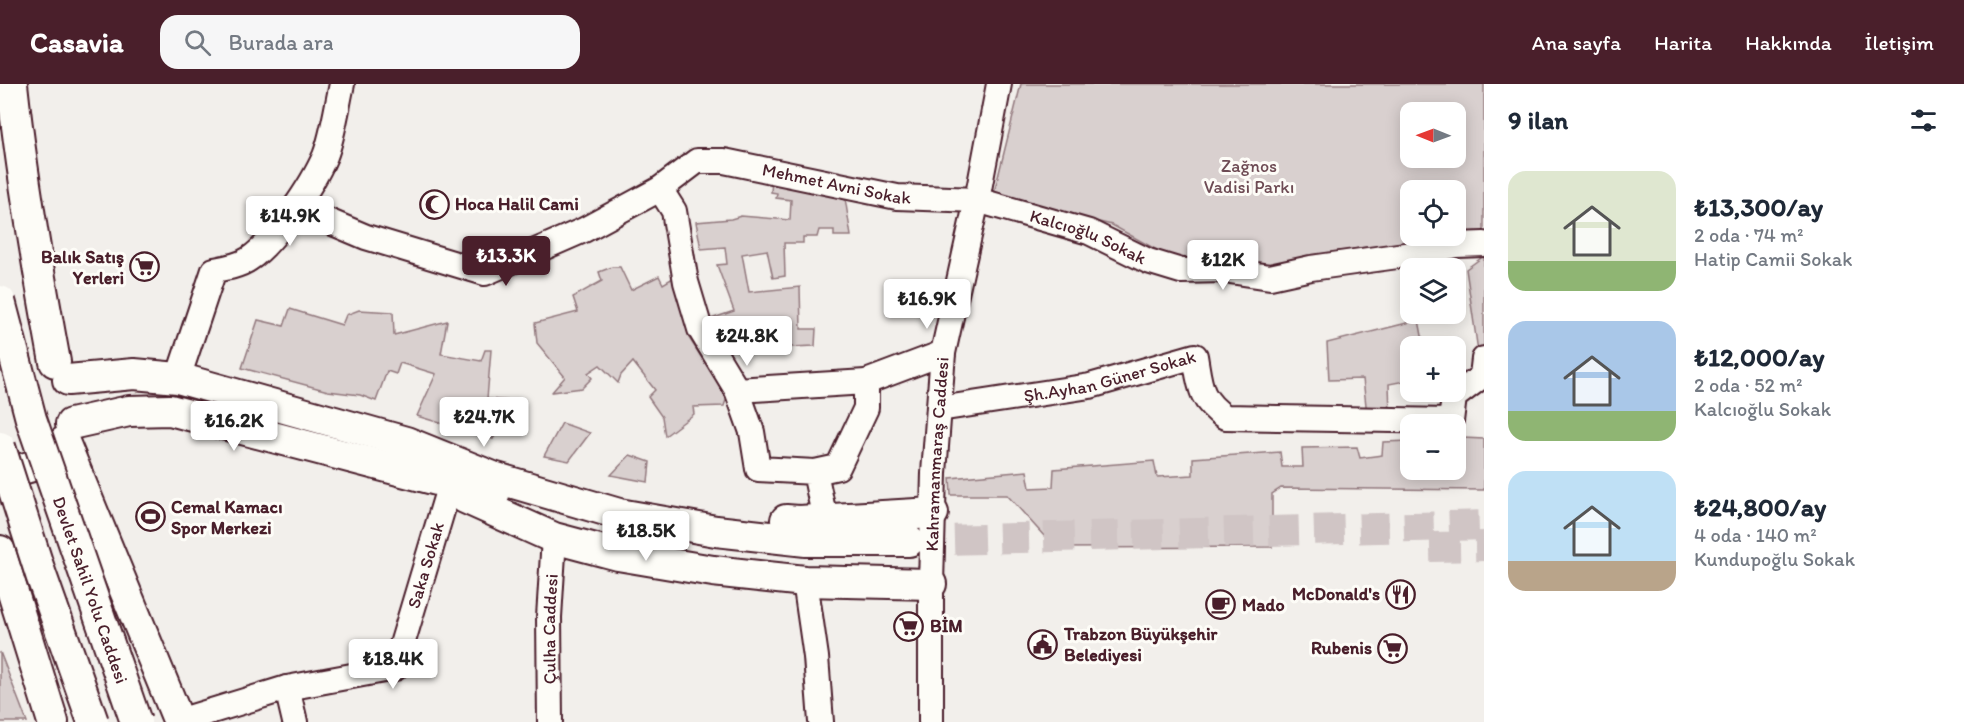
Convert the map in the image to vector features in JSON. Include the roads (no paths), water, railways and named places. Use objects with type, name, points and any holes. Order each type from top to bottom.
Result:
[{"type":"main road","points":[[0,470],[9,471],[30,467],[48,458],[68,433],[73,402],[62,371],[37,267],[12,84]]},
{"type":"main road","name":"Devlet Sahil Yolu Caddesi","points":[[0,301],[31,419],[136,722]]},
{"type":"main road","points":[[0,343],[20,344],[39,350],[62,371],[178,378],[401,456],[493,494],[546,512],[632,535],[712,550],[801,558],[910,551]]},
{"type":"main road","points":[[68,433],[129,411],[170,410],[401,456],[717,513],[799,521],[933,513]]},
{"type":"main road","points":[[68,433],[179,722]]},
{"type":"main road","points":[[0,447],[41,575],[93,722]]},
{"type":"main road","points":[[401,456],[448,491],[554,538],[618,555],[714,571],[805,581],[931,584]]},
{"type":"main road","points":[[0,551],[53,722]]},
{"type":"street","points":[[178,378],[214,270],[248,261],[264,247],[295,207],[325,155],[342,84]]},
{"type":"street","name":"Kahramanmaraş Caddesi","points":[[931,722],[933,513],[943,353],[977,200],[999,84]]},
{"type":"street","name":"Mehmet Avni Sokak","points":[[660,189],[697,160],[724,161],[897,196],[977,200]]},
{"type":"street","points":[[295,207],[366,237],[485,273],[584,230],[660,189],[674,211],[686,282],[700,328],[737,390],[752,432],[758,469],[815,472],[838,467],[866,408],[866,382]]},
{"type":"street","name":"Kalcıoğlu Sokak","points":[[977,200],[1089,232],[1148,261],[1181,271],[1223,270],[1270,277],[1311,267],[1412,254],[1456,245],[1484,244]]},
{"type":"street","points":[[737,390],[866,382],[943,353]]},
{"type":"street","name":"Şh.Ayhan Güner Sokak","points":[[939,409],[1090,386],[1195,356],[1202,392],[1210,406],[1225,417],[1451,421],[1454,397],[1482,376],[1484,359]]},
{"type":"street","points":[[815,472],[825,520]]},
{"type":"street","name":"Saka Sokak","points":[[179,722],[287,688],[395,668],[448,491]]},
{"type":"street","name":"Çulha Caddesi","points":[[550,722],[549,617],[554,538]]},
{"type":"street","points":[[805,581],[816,657],[821,722]]},
{"type":"street","points":[[287,688],[295,722]]},
{"type":"tunnel","points":[[909,541],[1484,525]]},
{"type":"tunnel","points":[[1430,547],[1484,546]]},
{"type":"place","name":"Hoca Halil Cami","points":[[434,204]]},
{"type":"place","name":"Balık Satış Yerleri","points":[[145,267]]},
{"type":"place","name":"Cemal Kamacı Spor Merkezi","points":[[150,517]]},
{"type":"place","name":"McDonald's","points":[[1401,594]]},
{"type":"place","name":"Mado","points":[[1221,605]]},
{"type":"place","name":"BİM","points":[[909,626]]},
{"type":"place","name":"Trabzon Büyükşehir Belediyesi","points":[[1043,644]]},
{"type":"place","name":"Rubenis","points":[[1393,648]]},
{"type":"park label","name":"Zağnos Vadisi Parkı","points":[[1249,176]]}]
